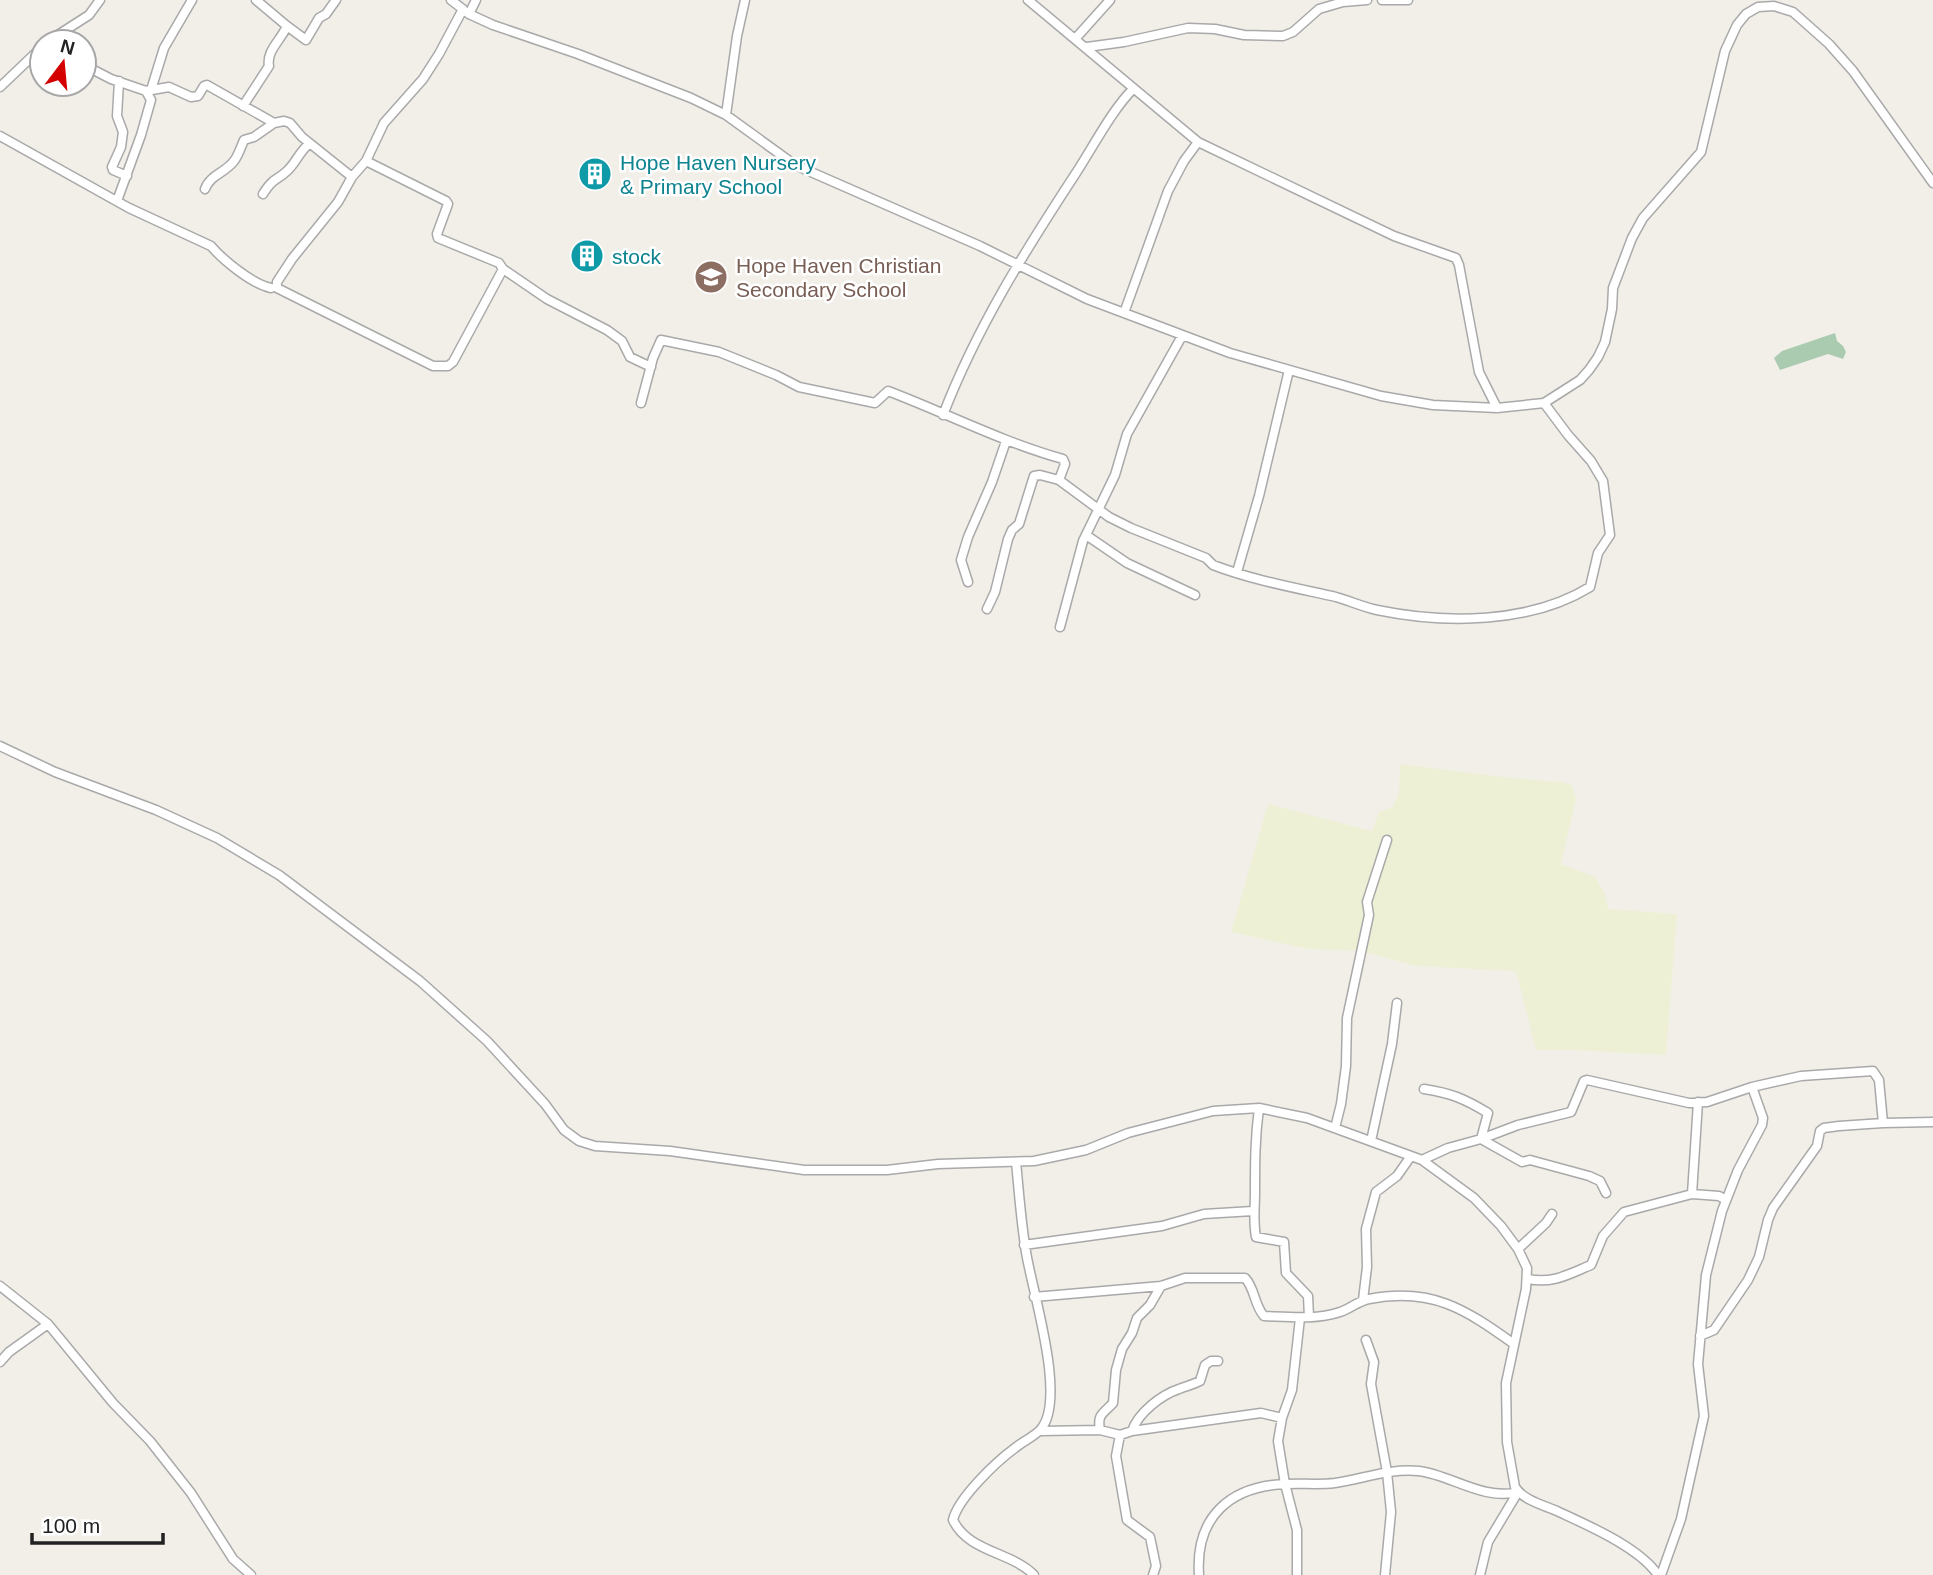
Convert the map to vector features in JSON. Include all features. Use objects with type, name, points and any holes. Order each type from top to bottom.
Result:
[{"type":"street","points":[[73,28],[89,15],[100,0]]},
{"type":"street","points":[[117,201],[151,100],[149,91],[164,48],[192,0]]},
{"type":"street","points":[[256,0],[306,40],[319,18],[326,15],[337,0]]},
{"type":"street","points":[[452,0],[466,11],[511,32],[662,85],[726,115],[795,165],[980,246],[1087,299],[1230,353],[1408,402],[1497,408],[1544,402],[1580,380],[1598,357],[1607,331],[1613,288],[1632,238],[1643,218],[1701,152],[1725,51],[1737,25],[1746,14],[1758,7],[1774,6],[1793,12],[1829,44],[1853,71],[1933,183]]},
{"type":"street","points":[[476,0],[466,11],[423,79],[384,123],[366,161],[277,282],[277,288],[433,366],[448,366],[453,362],[503,270]]},
{"type":"street","points":[[726,115],[745,0]]},
{"type":"street","points":[[1028,0],[1198,142],[1394,236],[1456,258],[1479,372],[1497,408]]},
{"type":"street","points":[[1075,39],[1110,0]]},
{"type":"street","points":[[1087,47],[1188,28],[1215,29],[1244,35],[1283,36],[1293,32],[1320,9],[1343,2],[1367,0]]},
{"type":"street","points":[[1382,0],[1408,0]]},
{"type":"street","points":[[243,106],[268,66],[270,52],[287,26]]},
{"type":"street","points":[[0,87],[28,60]]},
{"type":"street","points":[[98,71],[149,91],[169,87],[191,97],[198,96],[204,86],[208,85],[274,123]]},
{"type":"street","points":[[119,81],[117,116],[123,132],[121,147],[112,167],[127,176]]},
{"type":"street","points":[[943,415],[996,298],[1118,106],[1133,89]]},
{"type":"street","points":[[205,189],[208,181],[235,160],[244,140],[254,137],[274,123],[284,121],[290,123],[309,144],[352,177]]},
{"type":"street","points":[[0,136],[117,201],[211,246],[219,258],[260,286],[271,288]]},
{"type":"street","points":[[1124,313],[1168,191],[1198,142]]},
{"type":"street","points":[[263,194],[274,178],[285,173],[300,151],[309,144]]},
{"type":"street","points":[[366,161],[446,201],[447,207],[438,238],[499,263],[503,270],[547,299],[607,330],[622,341],[630,357],[651,367]]},
{"type":"street","points":[[1060,627],[1080,550],[1115,475],[1127,434],[1182,336]]},
{"type":"street","points":[[641,403],[659,342],[671,340],[719,352],[799,387],[875,403],[887,391],[1006,441],[1063,459],[1065,464],[1059,480]]},
{"type":"street","points":[[1237,572],[1289,370]]},
{"type":"street","points":[[987,609],[995,592],[1008,540],[1012,530],[1019,524],[1034,476],[1040,475],[1059,480],[1098,510],[1132,528],[1206,558],[1213,565],[1375,609],[1451,618],[1488,617],[1541,609],[1570,599],[1590,587],[1598,553],[1610,535],[1608,512],[1603,481],[1591,461],[1544,402]]},
{"type":"street","points":[[968,582],[961,561],[1006,441]]},
{"type":"street","points":[[1086,535],[1127,563],[1195,595]]},
{"type":"street","points":[[0,746],[55,772],[156,810],[217,838],[279,875],[421,981],[487,1041],[545,1104],[564,1130],[579,1141],[595,1146],[670,1151],[804,1170],[887,1170],[938,1164],[1016,1162],[1086,1150],[1128,1133],[1213,1111],[1259,1108],[1298,1116],[1422,1160],[1474,1198],[1518,1249],[1528,1268],[1506,1382],[1505,1408],[1510,1466],[1518,1492],[1623,1544],[1660,1575],[1681,1519],[1703,1416],[1698,1364],[1706,1275],[1726,1200],[1738,1170],[1762,1125],[1763,1118],[1752,1087]]},
{"type":"street","points":[[1335,1128],[1346,1066],[1347,1018],[1369,915],[1367,902],[1387,840]]},
{"type":"street","points":[[1371,1141],[1392,1044],[1397,1003]]},
{"type":"street","points":[[1422,1160],[1448,1147],[1481,1139],[1518,1125],[1572,1112],[1584,1081],[1587,1080],[1689,1103],[1801,1076],[1872,1071],[1879,1080],[1883,1123]]},
{"type":"street","points":[[1424,1089],[1459,1096],[1488,1113],[1481,1139]]},
{"type":"street","points":[[1692,1194],[1698,1102]]},
{"type":"street","points":[[1259,1108],[1254,1146],[1255,1196],[1252,1211],[1256,1237],[1284,1242],[1286,1273],[1308,1296],[1292,1390],[1282,1418],[1278,1441],[1285,1484],[1297,1530],[1297,1575]]},
{"type":"street","points":[[1700,1336],[1714,1330],[1748,1280],[1759,1257],[1773,1208],[1817,1146],[1820,1131],[1839,1126],[1933,1122]]},
{"type":"street","points":[[1481,1139],[1522,1162],[1530,1160],[1589,1176],[1600,1181],[1606,1193]]},
{"type":"street","points":[[1363,1300],[1367,1267],[1366,1229],[1376,1192],[1397,1176],[1411,1156]]},
{"type":"street","points":[[1016,1162],[1024,1245],[1049,1358],[1049,1404],[1046,1421],[1040,1431],[1014,1448],[962,1499],[953,1520],[968,1538],[1034,1575]]},
{"type":"street","points":[[1528,1279],[1543,1282],[1562,1279],[1591,1265],[1603,1236],[1624,1212],[1692,1194],[1719,1196],[1726,1200]]},
{"type":"street","points":[[1024,1245],[1162,1226],[1203,1214],[1252,1211]]},
{"type":"street","points":[[1518,1249],[1552,1214]]},
{"type":"street","points":[[1034,1297],[1161,1286],[1185,1278],[1245,1278],[1264,1316],[1305,1317],[1342,1312],[1363,1300],[1425,1296],[1463,1310],[1514,1344]]},
{"type":"street","points":[[0,1286],[48,1324],[113,1403],[150,1441],[191,1493],[233,1559],[251,1575]]},
{"type":"street","points":[[1100,1430],[1100,1413],[1113,1404],[1116,1370],[1122,1349],[1137,1318],[1161,1286]]},
{"type":"street","points":[[0,1362],[9,1352],[48,1324]]},
{"type":"street","points":[[1366,1340],[1374,1363],[1371,1384],[1387,1472],[1391,1512],[1385,1575]]},
{"type":"street","points":[[1132,1431],[1135,1422],[1158,1400],[1179,1388],[1189,1387],[1200,1381],[1205,1365],[1218,1361]]},
{"type":"street","points":[[1040,1431],[1100,1430],[1120,1435],[1132,1431],[1261,1413],[1282,1418]]},
{"type":"street","points":[[1120,1435],[1116,1456],[1126,1520],[1150,1537],[1156,1566],[1153,1575]]},
{"type":"street","points":[[1199,1575],[1201,1546],[1217,1507],[1255,1489],[1285,1484],[1336,1482],[1401,1470],[1433,1473],[1453,1483],[1479,1490],[1508,1494],[1518,1492]]},
{"type":"street","points":[[1480,1575],[1488,1542],[1518,1492]]},
{"type":"green space","points":[[1835,333],[1837,341],[1846,352],[1843,359],[1828,354],[1780,370],[1774,358],[1782,351]]},
{"type":"green space","points":[[1400,764],[1572,785],[1576,799],[1561,864],[1595,877],[1605,894],[1608,909],[1677,914],[1666,1055],[1536,1050],[1516,971],[1416,966],[1360,951],[1308,949],[1231,932],[1268,804],[1372,831],[1379,812],[1393,807],[1399,792]]},
{"type":"place","name":"Hope Haven Nursery & Primary School","points":[[595,174]]},
{"type":"place","name":"stock","points":[[587,256]]},
{"type":"place","name":"Hope Haven Christian Secondary School","points":[[711,277]]}]
